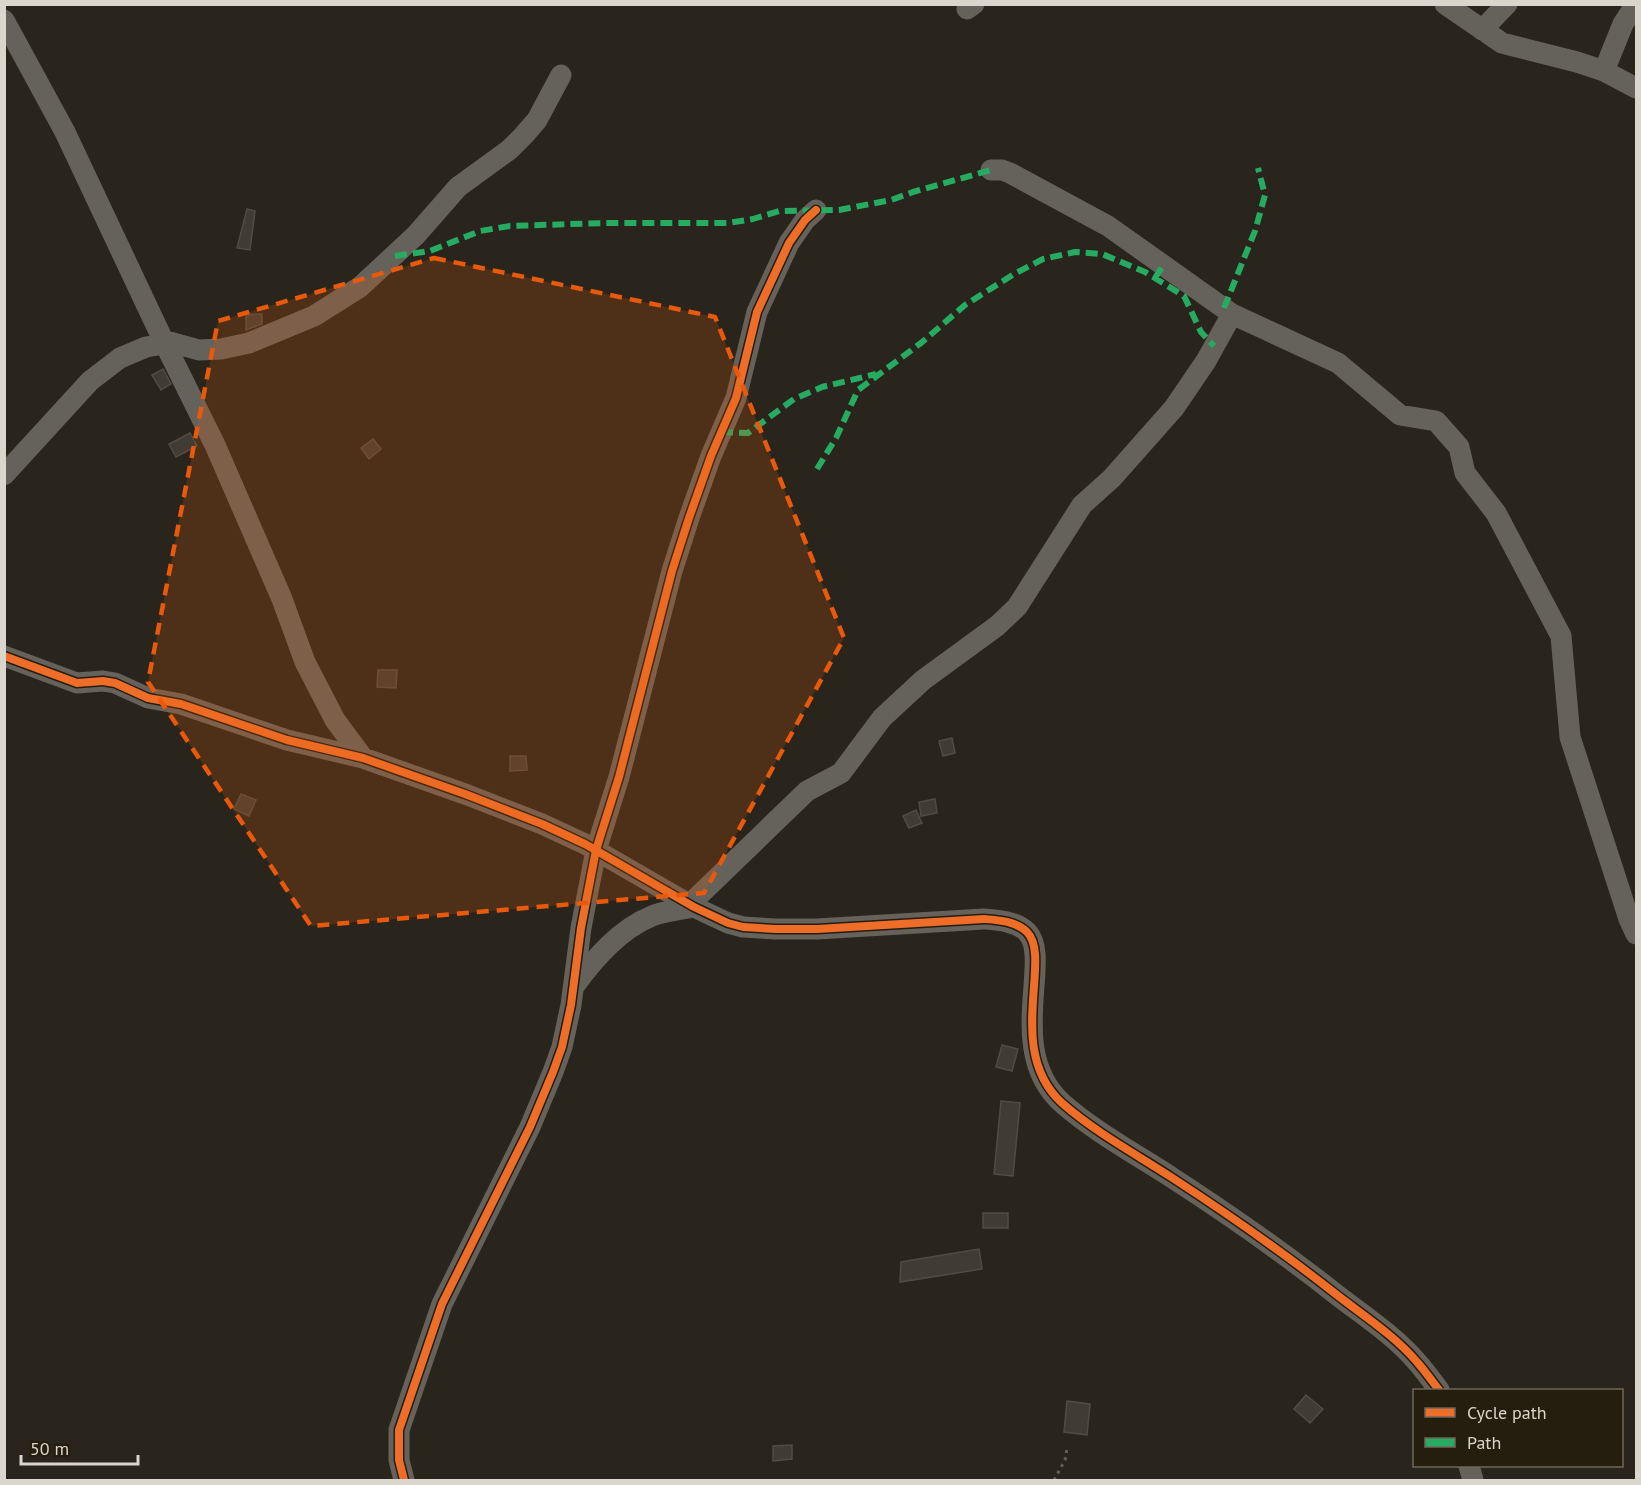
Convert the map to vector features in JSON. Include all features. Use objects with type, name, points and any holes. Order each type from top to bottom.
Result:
[{"type":"street","points":[[1445,4],[1502,43],[1604,71],[1636,88]]},
{"type":"street","points":[[1482,30],[1507,4]]},
{"type":"street","points":[[1604,71],[1623,24],[1636,4]]},
{"type":"street","points":[[4,20],[65,132],[241,500],[282,598],[305,662],[335,720],[363,758]]},
{"type":"street","points":[[163,340],[200,350],[249,344],[314,316],[360,287],[416,235],[458,188],[509,150],[524,135],[537,120],[561,75]]},
{"type":"street","points":[[991,170],[1010,173],[1108,226],[1232,314],[1338,363],[1400,415],[1436,421],[1459,447],[1465,473],[1496,513],[1561,636],[1570,738],[1629,919],[1636,934]]},
{"type":"street","points":[[404,1480],[399,1460],[399,1430],[442,1304],[543,1099],[562,1047],[596,850],[622,767],[672,571],[688,518],[740,387],[757,312],[789,243],[805,220],[816,210]]},
{"type":"street","points":[[574,985],[602,952],[637,924],[651,916],[692,906],[807,791],[841,773],[882,718],[923,680],[997,626],[1017,607],[1082,505],[1112,478],[1174,408],[1206,361],[1232,314]]},
{"type":"street","points":[[4,475],[90,381],[120,358],[146,347],[158,345],[163,340]]},
{"type":"street","points":[[4,656],[77,682],[115,683],[148,698],[181,705],[287,740],[363,758],[500,807],[596,850],[692,906],[728,923],[743,927],[776,929],[850,928],[984,919],[1002,921],[1026,932],[1031,939],[1034,957],[1031,1024],[1034,1053],[1042,1079],[1056,1096],[1093,1127],[1244,1226],[1319,1281],[1400,1345],[1438,1389]]},
{"type":"path","points":[[1054,1480],[1065,1460],[1067,1448]]},
{"type":"highlighted area","points":[[434,258],[715,317],[844,638],[704,893],[311,926],[148,682],[218,321]]},
{"type":"building","points":[[247,209],[255,211],[250,250],[237,248]]},
{"type":"building","points":[[262,314],[262,324],[246,330],[246,315]]},
{"type":"building","points":[[163,369],[171,384],[161,390],[152,375]]},
{"type":"building","points":[[190,433],[197,446],[176,457],[169,444]]},
{"type":"building","points":[[373,439],[381,449],[369,459],[361,448]]},
{"type":"building","points":[[378,670],[397,670],[396,688],[377,687]]},
{"type":"building","points":[[952,738],[955,753],[943,756],[939,741]]},
{"type":"building","points":[[510,756],[526,756],[527,770],[510,771]]},
{"type":"building","points":[[241,794],[256,800],[249,816],[234,809]]},
{"type":"building","points":[[935,799],[937,813],[921,816],[919,802]]},
{"type":"building","points":[[916,810],[922,823],[909,828],[903,816]]},
{"type":"building","points":[[1002,1045],[1018,1049],[1012,1071],[996,1067]]},
{"type":"building","points":[[1001,1101],[1020,1103],[1013,1176],[994,1174]]},
{"type":"building","points":[[983,1213],[1008,1213],[1008,1228],[983,1228]]},
{"type":"building","points":[[979,1249],[982,1269],[900,1282],[901,1262]]},
{"type":"building","points":[[1306,1395],[1323,1409],[1310,1423],[1294,1409]]},
{"type":"building","points":[[1067,1401],[1090,1404],[1087,1435],[1064,1432]]},
{"type":"building","points":[[792,1445],[792,1459],[773,1461],[773,1446]]},
{"type":"marked path","points":[[1224,308],[1255,231],[1265,195],[1258,168]]},
{"type":"marked path","points":[[395,256],[430,251],[480,231],[510,226],[728,223],[753,219],[779,211],[839,210],[891,200],[991,170]]},
{"type":"marked path","points":[[817,469],[836,438],[858,390],[921,343],[965,305],[1014,274],[1043,259],[1075,252],[1102,254],[1145,272],[1184,296],[1201,332],[1214,346]]},
{"type":"marked path","points":[[1155,278],[1164,264]]},
{"type":"marked path","points":[[721,432],[748,433],[794,399],[822,387],[876,374]]},
{"type":"cycle path","points":[[404,1480],[399,1460],[399,1430],[442,1304],[530,1127],[562,1047],[596,850],[619,777],[672,571],[689,518],[711,456],[736,398],[757,312],[789,243],[805,220],[816,210]]},
{"type":"cycle path","points":[[4,656],[77,683],[103,681],[115,683],[148,698],[181,704],[287,740],[363,758],[465,794],[542,824],[585,844],[694,907],[728,923],[743,927],[817,929],[984,919],[1006,922],[1023,928],[1034,945],[1032,1032],[1036,1058],[1045,1082],[1062,1103],[1101,1133],[1235,1220],[1317,1279],[1399,1344],[1420,1365],[1438,1389]]}]
